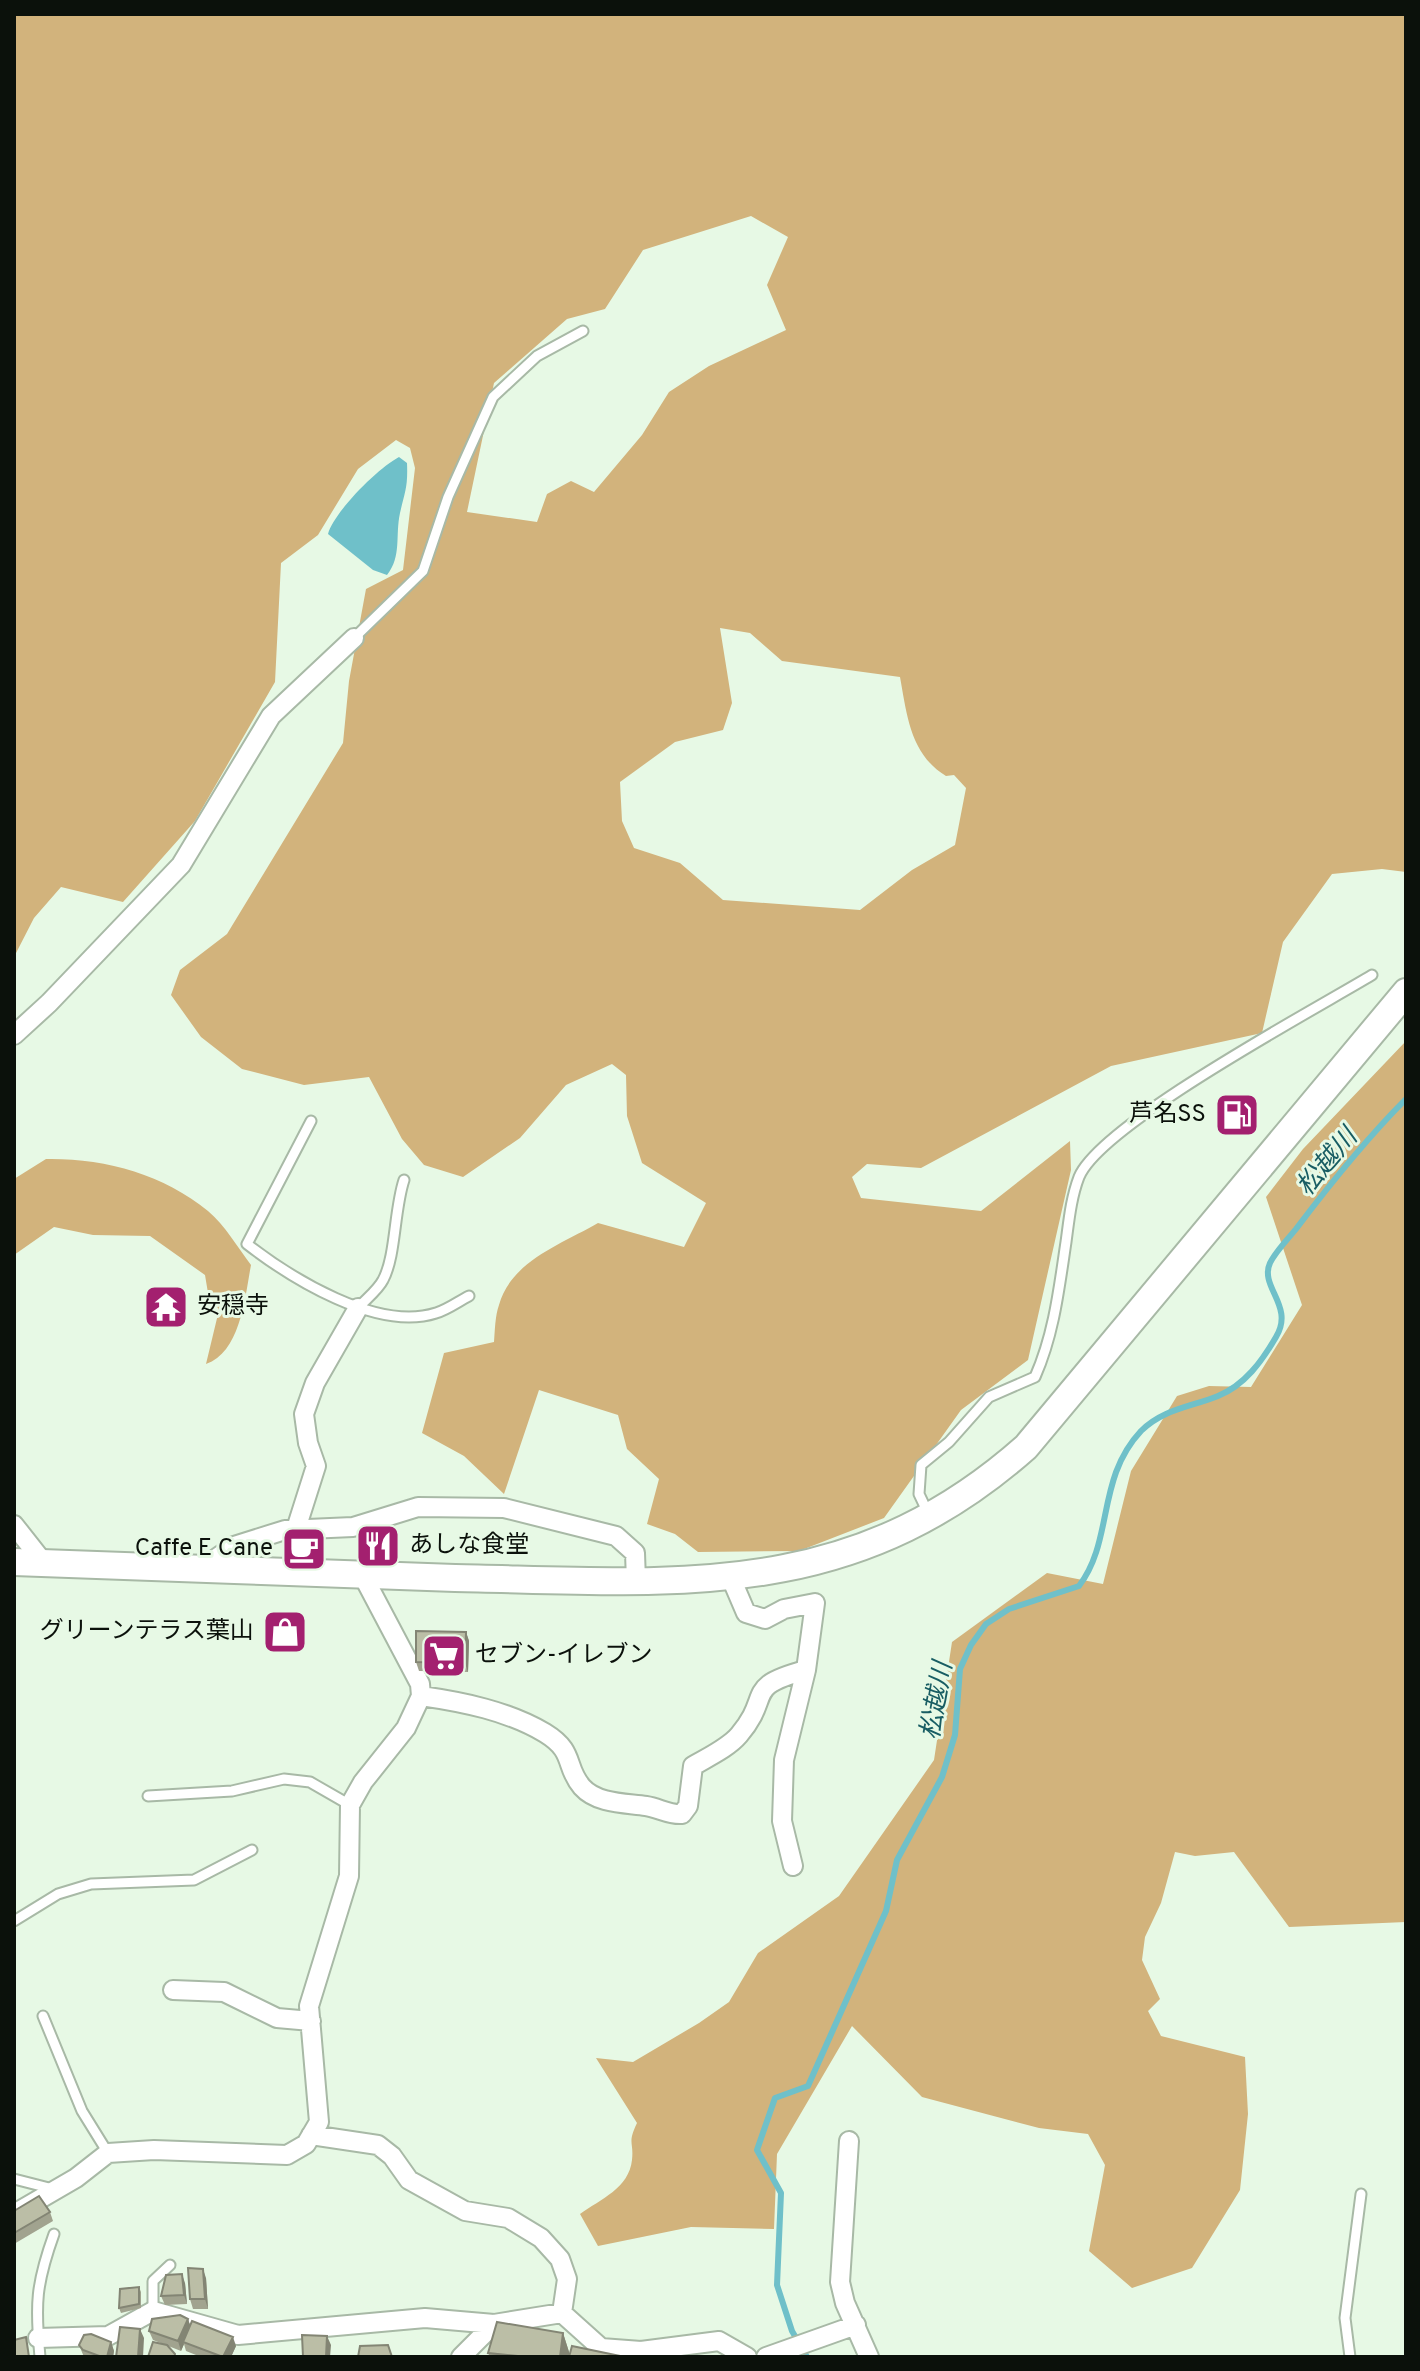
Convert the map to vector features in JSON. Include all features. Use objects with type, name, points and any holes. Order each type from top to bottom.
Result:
[{"type":"street","points":[[14,1035],[31,1022],[181,865],[271,716],[354,638]]},
{"type":"street","points":[[14,1562],[363,1576],[636,1581],[731,1578],[835,1556],[881,1541],[930,1516],[989,1479],[1026,1447],[1406,992]]},
{"type":"street","points":[[296,1529],[316,1466],[308,1443],[304,1414],[315,1383],[358,1308]]},
{"type":"street","points":[[201,1569],[234,1546],[296,1529],[353,1527],[418,1507],[504,1508],[616,1536],[635,1553],[636,1581]]},
{"type":"street","points":[[14,1525],[44,1563]]},
{"type":"street","points":[[14,2214],[108,2153],[154,2150],[287,2155],[306,2144],[319,2122],[309,2006],[349,1876],[350,1805],[363,1782],[406,1728],[421,1696],[420,1684],[363,1576]]},
{"type":"street","points":[[731,1578],[746,1613],[765,1619],[784,1609],[815,1603],[806,1670],[784,1760],[782,1821],[793,1866]]},
{"type":"street","points":[[421,1696],[462,1702],[517,1720],[546,1734],[568,1751],[574,1774],[584,1789],[602,1799],[648,1806],[673,1815],[682,1814],[688,1806],[693,1766],[738,1736],[763,1687],[775,1678],[806,1670]]},
{"type":"street","points":[[173,1990],[224,1992],[277,2018],[311,2021]]},
{"type":"street","points":[[311,2135],[378,2145],[392,2156],[409,2180],[465,2211],[508,2218],[541,2238],[560,2259],[567,2279],[562,2313]]},
{"type":"street","points":[[849,2141],[840,2282],[869,2357]]},
{"type":"street","points":[[38,2338],[108,2336],[153,2311],[238,2335],[425,2318],[494,2324],[562,2313]]},
{"type":"street","points":[[562,2313],[601,2348],[641,2351],[719,2341],[747,2357]]},
{"type":"street","points":[[461,2357],[494,2324]]},
{"type":"street","points":[[766,2357],[856,2325]]},
{"type":"lane","points":[[354,638],[423,571],[448,497],[493,397],[537,356],[583,331]]},
{"type":"lane","points":[[930,1516],[919,1494],[921,1465],[949,1442],[989,1397],[1035,1377],[1054,1323],[1073,1197],[1080,1174],[1097,1152],[1171,1097],[1372,975]]},
{"type":"lane","points":[[311,1121],[247,1244],[286,1274],[358,1308],[392,1315],[435,1314],[469,1296]]},
{"type":"lane","points":[[358,1308],[384,1279],[393,1239],[395,1207],[404,1180]]},
{"type":"lane","points":[[148,1796],[232,1791],[284,1779],[310,1782],[350,1805]]},
{"type":"lane","points":[[14,1921],[58,1894],[91,1884],[194,1880],[252,1850]]},
{"type":"lane","points":[[43,2016],[82,2111],[108,2153]]},
{"type":"lane","points":[[14,2179],[54,2190]]},
{"type":"lane","points":[[1350,2357],[1345,2318],[1361,2194]]},
{"type":"lane","points":[[40,2357],[38,2279],[54,2234]]},
{"type":"lane","points":[[153,2311],[153,2281],[170,2265]]},
{"type":"shaded area","points":[[14,14],[1406,14],[1406,872],[1382,869],[1332,874],[1283,942],[1262,1033],[1111,1066],[921,1168],[867,1164],[852,1177],[861,1198],[981,1211],[1070,1141],[1071,1170],[1028,1360],[961,1410],[884,1518],[799,1551],[698,1552],[675,1534],[647,1524],[659,1479],[627,1449],[618,1415],[539,1390],[504,1494],[464,1456],[422,1433],[444,1353],[494,1342],[497,1314],[505,1290],[526,1265],[540,1255],[598,1223],[684,1247],[706,1203],[642,1163],[627,1116],[626,1075],[612,1064],[566,1085],[520,1138],[463,1177],[424,1165],[402,1139],[369,1077],[304,1085],[242,1069],[201,1037],[171,995],[180,970],[227,934],[343,743],[349,681],[366,589],[403,570],[415,468],[410,448],[396,440],[358,469],[318,535],[281,563],[275,682],[195,821],[123,902],[61,887],[34,918],[14,957]],"holes":[[[751,216],[788,237],[767,285],[786,330],[709,366],[669,392],[642,435],[594,492],[571,481],[547,494],[537,522],[467,512],[494,383],[567,319],[605,309],[643,250]],[[720,628],[750,633],[782,661],[900,677],[908,719],[917,745],[934,767],[946,776],[954,775],[966,788],[955,845],[912,870],[860,910],[723,900],[680,863],[634,848],[622,821],[620,782],[675,742],[723,730],[732,703]]]},
{"type":"shaded area","points":[[1406,1041],[1406,1922],[1289,1927],[1234,1852],[1195,1856],[1175,1852],[1161,1903],[1145,1937],[1142,1960],[1160,1999],[1148,2011],[1161,2036],[1245,2057],[1248,2114],[1240,2190],[1192,2268],[1132,2288],[1089,2251],[1105,2165],[1088,2134],[1039,2128],[922,2097],[852,2026],[777,2154],[774,2229],[691,2227],[598,2246],[580,2214],[613,2192],[626,2178],[637,2123],[596,2058],[633,2062],[699,2023],[729,2002],[758,1953],[839,1896],[934,1760],[952,1642],[1047,1573],[1103,1584],[1131,1471],[1177,1396],[1209,1386],[1251,1387],[1302,1305],[1266,1197],[1303,1149]]},
{"type":"shaded area","points":[[46,1159],[111,1165],[152,1178],[190,1198],[220,1223],[251,1265],[239,1322],[227,1348],[218,1358],[206,1364],[219,1310],[208,1293],[205,1275],[150,1236],[93,1235],[54,1227],[14,1255],[14,1179]]},
{"type":"water","points":[[399,457],[407,463],[407,484],[395,561],[387,575],[373,570],[328,534],[339,514],[358,491]]},
{"type":"building","name":"セブン-イレブン","points":[[416,1631],[466,1632],[465,1663],[416,1662]]},
{"type":"building","points":[[39,2196],[50,2212],[14,2233],[14,2211]]},
{"type":"building","points":[[188,2268],[203,2269],[205,2299],[190,2299]]},
{"type":"building","points":[[182,2274],[184,2295],[161,2296],[166,2275]]},
{"type":"building","points":[[139,2287],[139,2304],[119,2308],[120,2289]]},
{"type":"building","points":[[180,2315],[188,2319],[178,2341],[149,2331],[152,2319]]},
{"type":"building","points":[[192,2321],[233,2337],[223,2357],[183,2342]]},
{"type":"building","points":[[497,2322],[563,2333],[560,2357],[488,2353]]},
{"type":"building","points":[[120,2327],[140,2329],[138,2357],[116,2357]]},
{"type":"building","points":[[91,2334],[111,2342],[107,2357],[83,2350],[79,2345],[84,2335]]},
{"type":"building","points":[[302,2335],[327,2336],[326,2357],[303,2357]]},
{"type":"building","points":[[26,2337],[29,2357],[14,2357],[14,2340]]},
{"type":"building","points":[[153,2342],[167,2345],[174,2357],[148,2357]]},
{"type":"building","points":[[388,2345],[392,2357],[358,2357],[360,2346]]},
{"type":"building","points":[[572,2346],[625,2357],[569,2357]]},
{"type":"waterway","name":"松越川","points":[[807,2357],[792,2331],[777,2285],[781,2193],[757,2150],[775,2098],[808,2086],[886,1911],[897,1860],[942,1777],[955,1735],[960,1669],[971,1645],[986,1624],[1009,1609],[1079,1586],[1097,1549],[1117,1469],[1141,1431],[1168,1413],[1228,1391],[1245,1379],[1259,1363],[1281,1326],[1280,1306],[1269,1280],[1270,1263],[1349,1162],[1406,1099]]},
{"type":"place","name":"芦名SS","points":[[1237,1115]]},
{"type":"place","name":"安穏寺","points":[[166,1307]]},
{"type":"place","name":"あしな食堂","points":[[378,1546]]},
{"type":"place","name":"Caffe E Cane","points":[[304,1549]]},
{"type":"place","name":"グリーンテラス葉山","points":[[285,1632]]},
{"type":"place","name":"セブン-イレブン","points":[[444,1656]]}]
